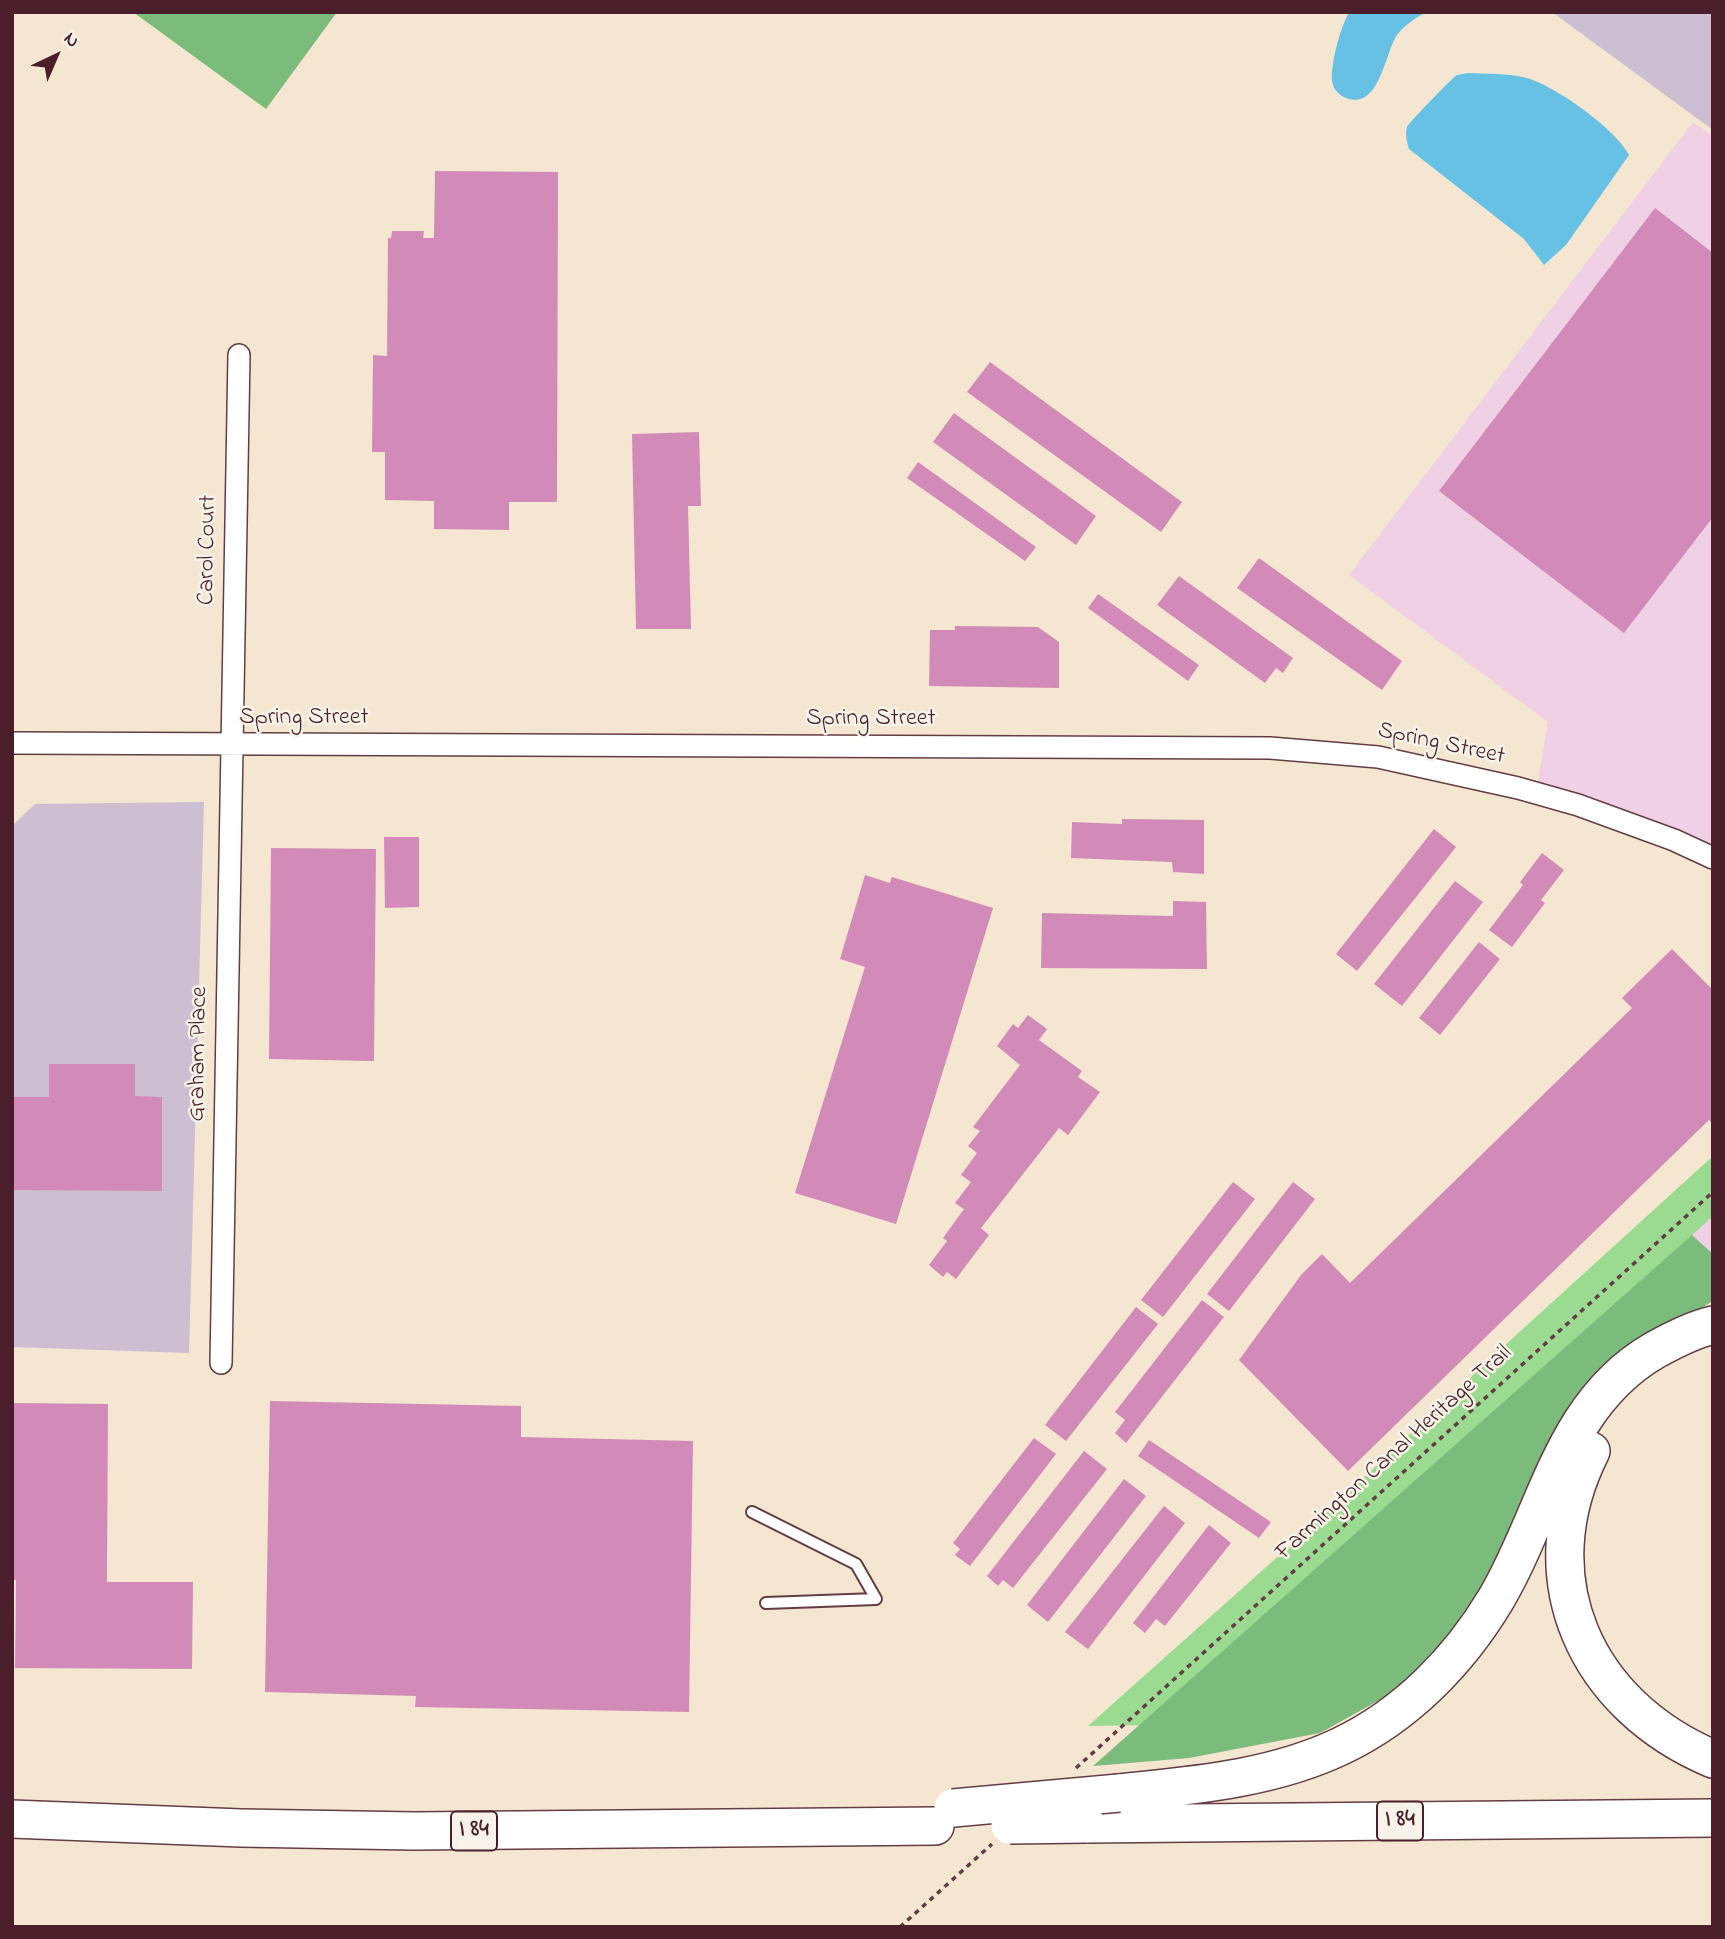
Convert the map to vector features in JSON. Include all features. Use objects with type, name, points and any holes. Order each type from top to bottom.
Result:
[{"type":"highway","points":[[944,1817],[1224,1780],[1308,1759],[1341,1746],[1401,1707],[1445,1669],[1464,1647],[1497,1598],[1561,1458],[1589,1408],[1625,1370],[1648,1354],[1676,1338],[1713,1325]]},
{"type":"highway","points":[[1713,1351],[1687,1360],[1661,1374],[1641,1389],[1609,1423],[1595,1444],[1572,1494],[1566,1520],[1564,1549],[1566,1581],[1574,1616],[1587,1648],[1606,1678],[1628,1704],[1651,1724],[1713,1759]]},
{"type":"highway","name":"I 84","points":[[12,1819],[387,1831],[692,1829],[944,1817],[1086,1824],[1713,1818]]},
{"type":"street","name":"Carol Court","points":[[231,745],[239,355]]},
{"type":"street","name":"Spring Street","points":[[12,743],[1270,748],[1378,757],[1518,788],[1578,805],[1674,840],[1713,858]]},
{"type":"street","name":"Graham Place","points":[[221,1363],[231,745]]},
{"type":"lane","points":[[752,1513],[856,1564],[876,1599],[766,1603]]},
{"type":"path","name":"Farmington Canal Heritage Trail","points":[[1102,1744],[1713,1192]]},
{"type":"shaded area","points":[[1552,12],[1713,12],[1713,130]]},
{"type":"shaded area","points":[[1693,122],[1713,136],[1713,853],[1538,782],[1548,722],[1349,575]]},
{"type":"shaded area","points":[[204,802],[189,1353],[12,1347],[12,826],[35,804]]},
{"type":"shaded area","points":[[1713,1216],[1713,1254],[1692,1235]]},
{"type":"green space","points":[[133,12],[337,12],[266,109]]},
{"type":"green space","points":[[1713,1156],[1713,1216],[1155,1725],[1088,1726],[1311,1527]]},
{"type":"green space","points":[[1692,1235],[1713,1254],[1713,1301],[1643,1343],[1487,1580],[1446,1637],[1403,1687],[1320,1733],[1189,1758],[1093,1766]]},
{"type":"water","points":[[1350,12],[1427,12],[1397,35],[1375,87],[1368,95],[1359,99],[1349,99],[1339,94],[1332,79],[1336,48]]},
{"type":"water","points":[[1468,73],[1513,75],[1527,78],[1553,90],[1598,121],[1612,133],[1629,155],[1566,245],[1544,265],[1524,239],[1409,149],[1406,133],[1409,124],[1453,78]]},
{"type":"building","points":[[435,171],[558,172],[557,502],[509,502],[509,530],[434,529],[434,501],[385,500],[385,452],[372,452],[373,355],[387,356],[388,238],[391,238],[392,231],[424,231],[423,238],[434,238]]},
{"type":"building","points":[[1655,208],[1713,253],[1713,517],[1624,633],[1439,491]]},
{"type":"building","points":[[990,362],[1182,502],[1161,532],[967,392]]},
{"type":"building","points":[[954,413],[1096,516],[1076,545],[933,442]]},
{"type":"building","points":[[699,432],[701,506],[688,506],[691,629],[636,629],[632,434]]},
{"type":"building","points":[[918,462],[1036,547],[1025,561],[907,478]]},
{"type":"building","points":[[1259,558],[1402,661],[1382,690],[1237,588]]},
{"type":"building","points":[[1179,576],[1293,658],[1283,673],[1276,668],[1265,683],[1157,605]]},
{"type":"building","points":[[1098,594],[1199,665],[1188,681],[1088,608]]},
{"type":"building","points":[[955,626],[1038,627],[1059,642],[1059,688],[929,686],[930,630],[955,630]]},
{"type":"building","points":[[1122,819],[1204,820],[1204,874],[1173,872],[1172,862],[1071,858],[1072,822],[1122,824]]},
{"type":"building","points":[[1434,829],[1456,847],[1357,971],[1336,954]]},
{"type":"building","points":[[384,837],[419,837],[419,907],[385,908]]},
{"type":"building","points":[[271,848],[376,849],[374,1061],[269,1059]]},
{"type":"building","points":[[1542,853],[1564,870],[1541,900],[1545,903],[1512,947],[1489,930],[1523,885],[1520,882]]},
{"type":"building","points":[[865,875],[890,883],[892,877],[993,908],[896,1224],[795,1193],[865,967],[840,959]]},
{"type":"building","points":[[1455,881],[1483,902],[1402,1006],[1374,984]]},
{"type":"building","points":[[1173,901],[1206,902],[1207,969],[1041,968],[1042,913],[1173,916]]},
{"type":"building","points":[[1479,942],[1500,959],[1440,1035],[1419,1018]]},
{"type":"building","points":[[1672,949],[1713,990],[1713,1124],[1709,1120],[1348,1471],[1239,1360],[1301,1275],[1322,1254],[1350,1283],[1632,1008],[1622,998]]},
{"type":"building","points":[[1028,1015],[1047,1029],[1039,1040],[1082,1071],[1078,1077],[1100,1092],[1068,1135],[1059,1128],[981,1228],[989,1235],[956,1279],[947,1272],[943,1277],[929,1265],[947,1241],[943,1238],[964,1209],[955,1203],[971,1182],[961,1175],[977,1153],[968,1146],[980,1131],[973,1127],[1020,1065],[997,1046],[1013,1024],[1018,1028]]},
{"type":"building","points":[[49,1064],[135,1064],[135,1096],[162,1097],[162,1191],[12,1190],[12,1097],[49,1097]]},
{"type":"building","points":[[1233,1182],[1255,1199],[1163,1317],[1141,1300]]},
{"type":"building","points":[[1293,1182],[1315,1199],[1229,1311],[1207,1294]]},
{"type":"building","points":[[1202,1300],[1224,1317],[1126,1443],[1115,1433],[1125,1420],[1115,1412]]},
{"type":"building","points":[[1136,1307],[1158,1324],[1066,1441],[1045,1425]]},
{"type":"building","points":[[270,1401],[521,1406],[521,1437],[693,1441],[689,1712],[415,1707],[416,1696],[265,1692]]},
{"type":"building","points":[[12,1403],[108,1404],[107,1582],[193,1582],[192,1669],[15,1668]]},
{"type":"building","points":[[1034,1438],[1056,1454],[970,1566],[955,1555],[960,1549],[953,1543]]},
{"type":"building","points":[[1149,1440],[1271,1522],[1259,1538],[1138,1456]]},
{"type":"building","points":[[1084,1451],[1107,1469],[1013,1588],[1003,1580],[998,1586],[987,1576]]},
{"type":"building","points":[[1124,1479],[1146,1496],[1048,1622],[1027,1605]]},
{"type":"building","points":[[1164,1506],[1185,1523],[1088,1649],[1065,1632]]},
{"type":"building","points":[[1209,1525],[1231,1543],[1165,1626],[1156,1619],[1145,1633],[1133,1623]]}]
